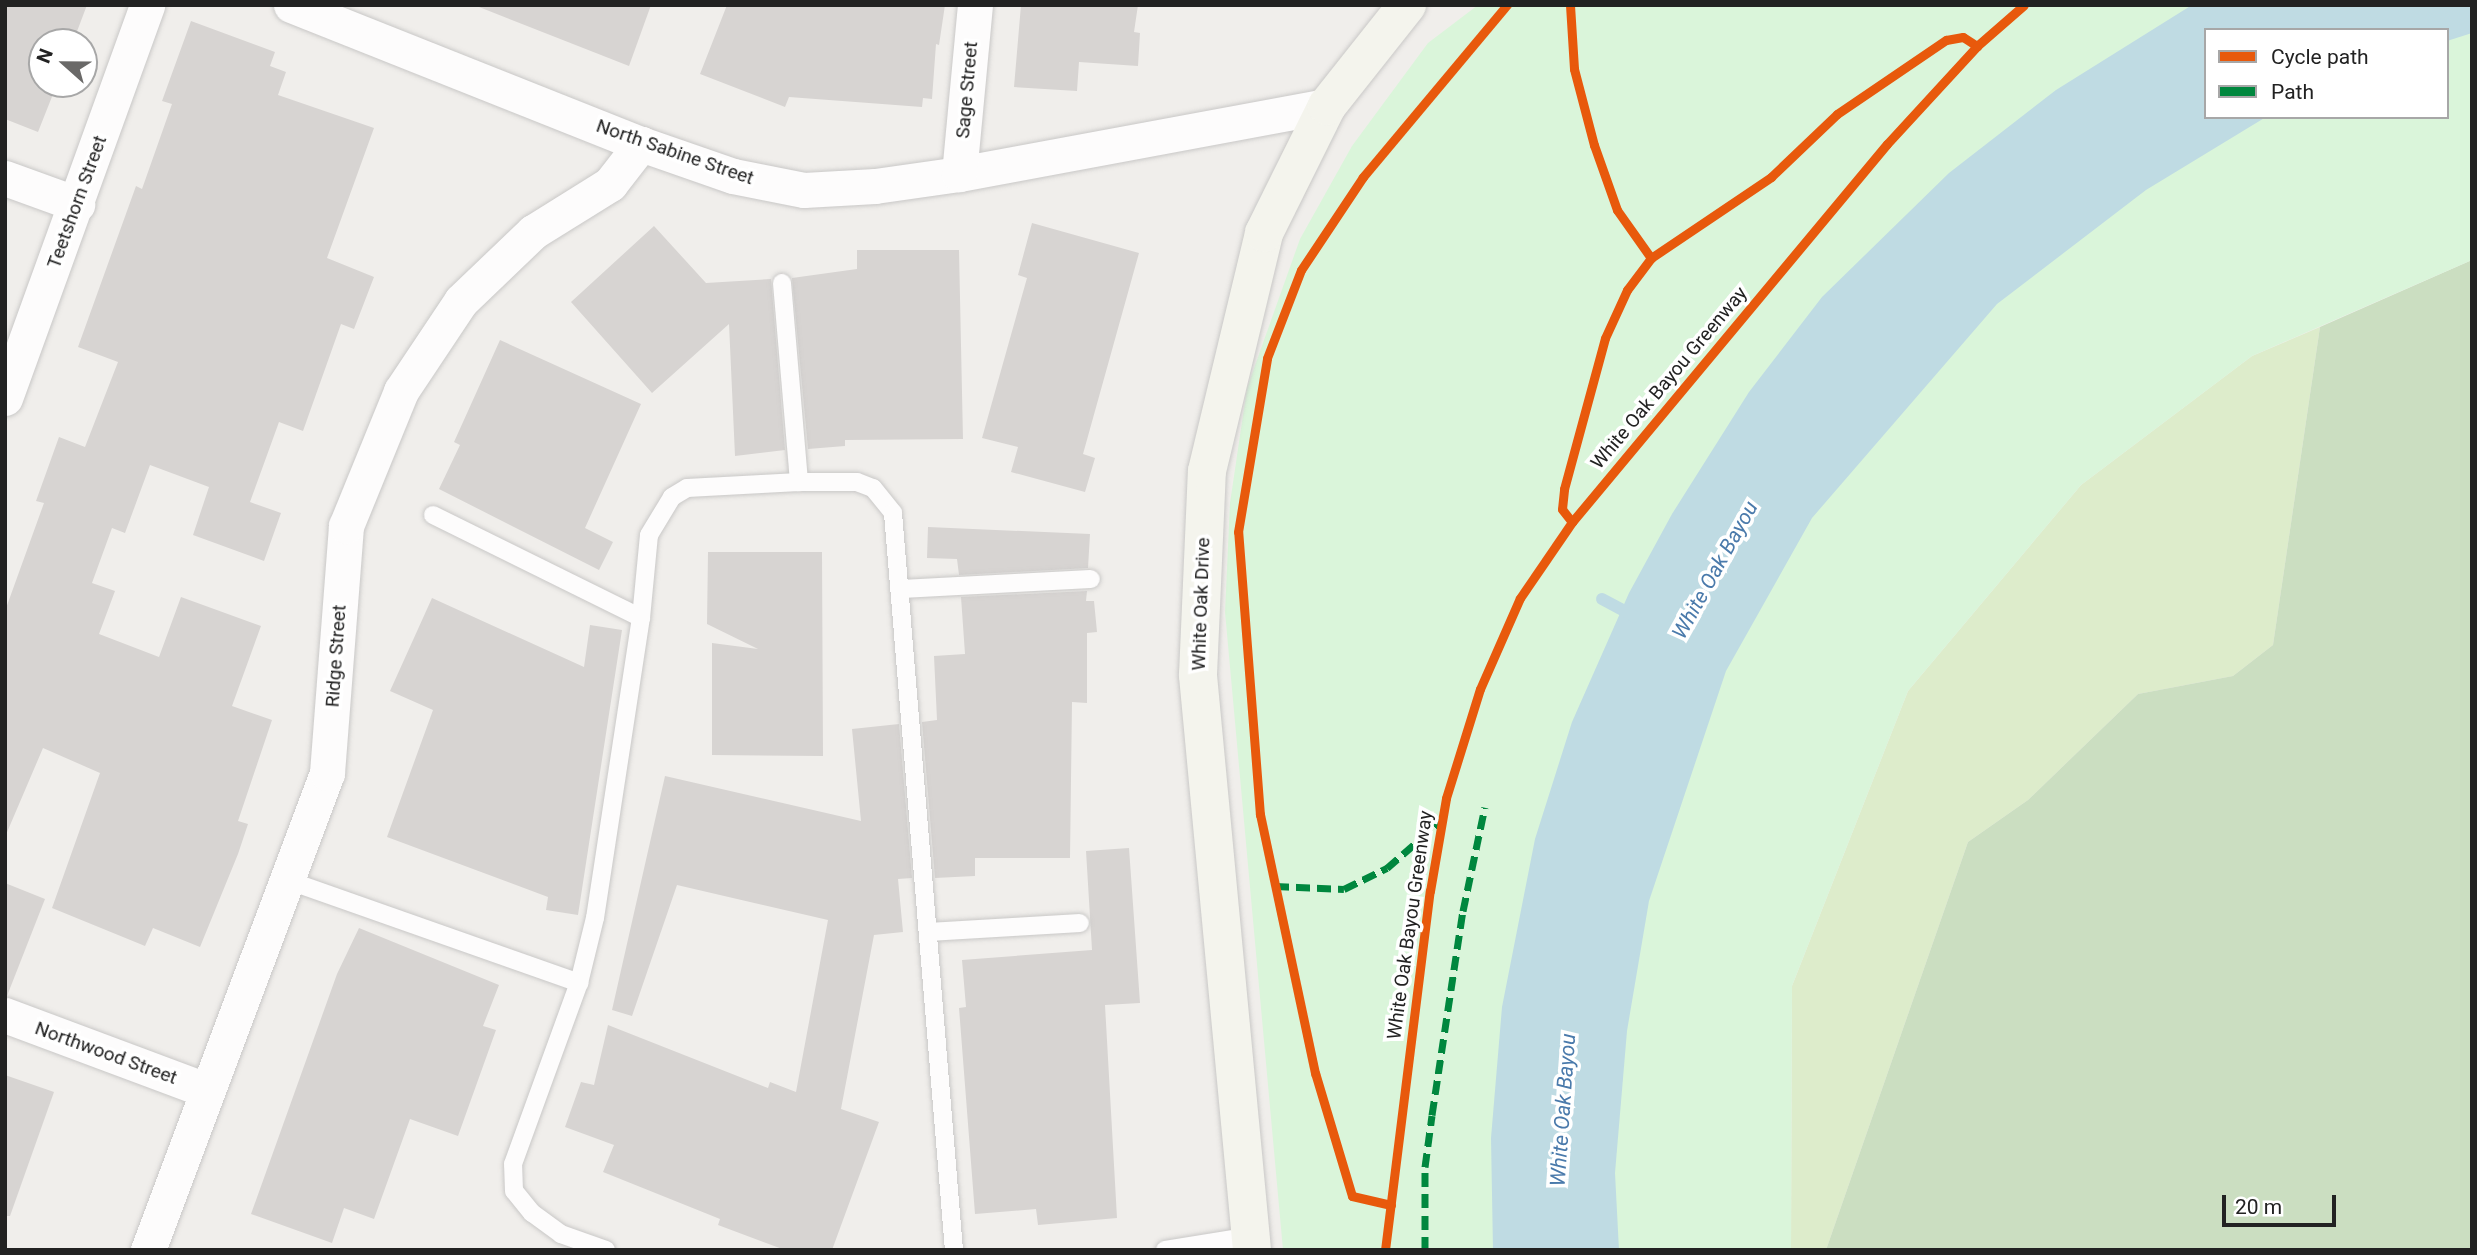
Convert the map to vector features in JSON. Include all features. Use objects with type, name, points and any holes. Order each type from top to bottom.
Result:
[{"type":"main road","name":"White Oak Drive","points":[[1251,1243],[1198,675],[1207,471],[1264,233],[1326,106],[1407,5]]},
{"type":"street","name":"Teetshorn Street","points":[[5,398],[147,5]]},
{"type":"street","name":"North Sabine Street","points":[[291,5],[641,144],[733,176],[804,190],[875,186],[959,174],[1326,106]]},
{"type":"street","name":"Sage Street","points":[[959,174],[975,5]]},
{"type":"street","name":"Ridge Street","points":[[148,1250],[327,773],[346,526],[401,391],[461,301],[533,232],[610,184],[641,144]]},
{"type":"street","points":[[5,178],[77,204]]},
{"type":"street","name":"Northwood Street","points":[[5,1015],[206,1090]]},
{"type":"lane","points":[[782,283],[799,482]]},
{"type":"lane","points":[[606,1250],[561,1234],[532,1213],[514,1191],[513,1164],[579,983],[594,918],[641,618],[649,535],[672,497],[687,488],[856,482],[873,488],[893,513],[954,1250]]},
{"type":"lane","points":[[433,515],[641,618]]},
{"type":"lane","points":[[901,589],[1091,579]]},
{"type":"lane","points":[[287,880],[579,983]]},
{"type":"lane","points":[[929,932],[1080,923]]},
{"type":"lane","points":[[1165,1250],[1251,1243]]},
{"type":"green space","points":[[1478,5],[2472,5],[2472,260],[2252,356],[2081,485],[1908,691],[1792,986],[1791,1250],[1283,1250],[1225,612],[1230,503],[1247,388],[1300,239],[1352,146],[1428,43]]},
{"type":"green space","points":[[2472,260],[2472,1250],[1826,1250],[1968,842],[2028,800],[2138,694],[2233,676],[2273,645],[2320,327]]},
{"type":"green space","points":[[2320,327],[2273,645],[2233,676],[2138,694],[2028,800],[1968,842],[1826,1250],[1791,1250],[1792,986],[1908,691],[2081,485],[2252,356]]},
{"type":"water","name":"White Oak Bayou","points":[[2192,5],[2472,5],[2472,33],[2449,40],[2449,28],[2204,28],[2204,119],[2263,119],[2146,190],[1997,304],[1812,518],[1726,671],[1649,901],[1627,1031],[1615,1173],[1619,1250],[1493,1250],[1491,1138],[1502,1007],[1535,839],[1572,722],[1629,593],[1672,514],[1749,392],[1822,297],[1949,173],[2056,90]]},
{"type":"building","points":[[5,5],[87,5],[78,28],[28,28],[28,98],[51,98],[38,132],[5,119]]},
{"type":"building","points":[[474,5],[651,5],[629,66]]},
{"type":"building","points":[[727,5],[945,5],[939,45],[936,44],[932,99],[923,98],[922,107],[789,97],[785,107],[700,74]]},
{"type":"building","points":[[1021,5],[1138,5],[1134,32],[1140,33],[1138,66],[1079,62],[1077,91],[1014,87]]},
{"type":"building","points":[[191,21],[275,52],[270,66],[286,72],[278,95],[374,128],[327,258],[374,277],[354,329],[341,324],[303,431],[279,422],[250,502],[281,513],[264,561],[193,535],[209,487],[150,465],[125,533],[112,528],[92,583],[115,591],[99,634],[159,657],[181,597],[261,626],[232,706],[272,720],[238,821],[248,824],[238,854],[200,947],[153,928],[145,946],[52,908],[100,773],[43,748],[5,837],[5,611],[44,503],[36,501],[59,437],[85,447],[118,362],[78,347],[136,186],[142,189],[172,104],[162,101]]},
{"type":"building","points":[[1032,223],[1139,253],[1083,454],[1095,458],[1085,492],[1011,472],[1018,447],[982,438],[1027,278],[1018,275]]},
{"type":"building","points":[[654,226],[706,283],[771,279],[785,450],[735,456],[729,324],[652,393],[571,302]]},
{"type":"building","points":[[857,250],[959,250],[963,439],[845,440],[845,446],[808,449],[792,278],[857,269]]},
{"type":"building","points":[[500,340],[641,404],[585,528],[613,542],[599,570],[439,489],[460,445],[454,442]]},
{"type":"building","points":[[928,527],[1090,534],[1088,568],[959,575],[957,559],[927,558]]},
{"type":"building","points":[[708,552],[822,552],[823,756],[712,755],[712,643],[758,649],[707,624]]},
{"type":"building","points":[[1087,591],[1086,601],[1094,601],[1097,632],[1087,633],[1087,703],[1072,702],[1070,858],[975,858],[975,876],[935,878],[922,722],[937,720],[934,656],[965,654],[961,597]]},
{"type":"building","points":[[432,598],[584,667],[590,625],[622,630],[578,915],[546,910],[548,897],[387,837],[433,710],[390,691]]},
{"type":"building","points":[[899,724],[912,878],[898,879],[903,932],[874,935],[841,1109],[879,1122],[832,1250],[785,1250],[718,1225],[720,1219],[603,1172],[614,1145],[565,1127],[581,1082],[594,1085],[608,1025],[768,1088],[770,1082],[796,1092],[828,920],[677,885],[632,1016],[612,1010],[665,776],[861,821],[852,729]]},
{"type":"building","points":[[1129,848],[1140,1003],[1105,1005],[1117,1218],[1038,1225],[1036,1209],[975,1214],[959,1008],[966,1007],[962,960],[1092,950],[1086,851]]},
{"type":"building","points":[[5,883],[45,899],[7,996],[5,995]]},
{"type":"building","points":[[359,928],[499,985],[483,1026],[496,1030],[458,1136],[410,1119],[374,1219],[344,1208],[332,1243],[251,1214],[337,974]]},
{"type":"building","points":[[5,1075],[54,1092],[10,1216],[5,1216]]},
{"type":"waterway","points":[[1602,599],[1636,617]]},
{"type":"marked path","points":[[1425,1250],[1425,1167],[1432,1115],[1463,911],[1485,807]]},
{"type":"marked path","points":[[1275,886],[1344,889],[1387,868],[1442,820]]},
{"type":"cycle path","points":[[1391,1205],[1352,1196],[1315,1073],[1260,815],[1238,532],[1267,358],[1301,270],[1363,177],[1507,5]]},
{"type":"cycle path","points":[[1570,5],[1574,69],[1594,145],[1617,210],[1651,258]]},
{"type":"cycle path","name":"White Oak Bayou Greenway","points":[[1385,1250],[1430,891],[1446,798],[1480,689],[1520,598],[1572,522],[1887,144],[1977,46],[2024,5]]},
{"type":"cycle path","name":"White Oak Bayou Greenway","points":[[1572,522],[1562,509],[1564,489],[1605,338],[1627,290],[1651,258],[1771,177],[1837,114],[1946,40],[1963,37],[1977,46]]}]
